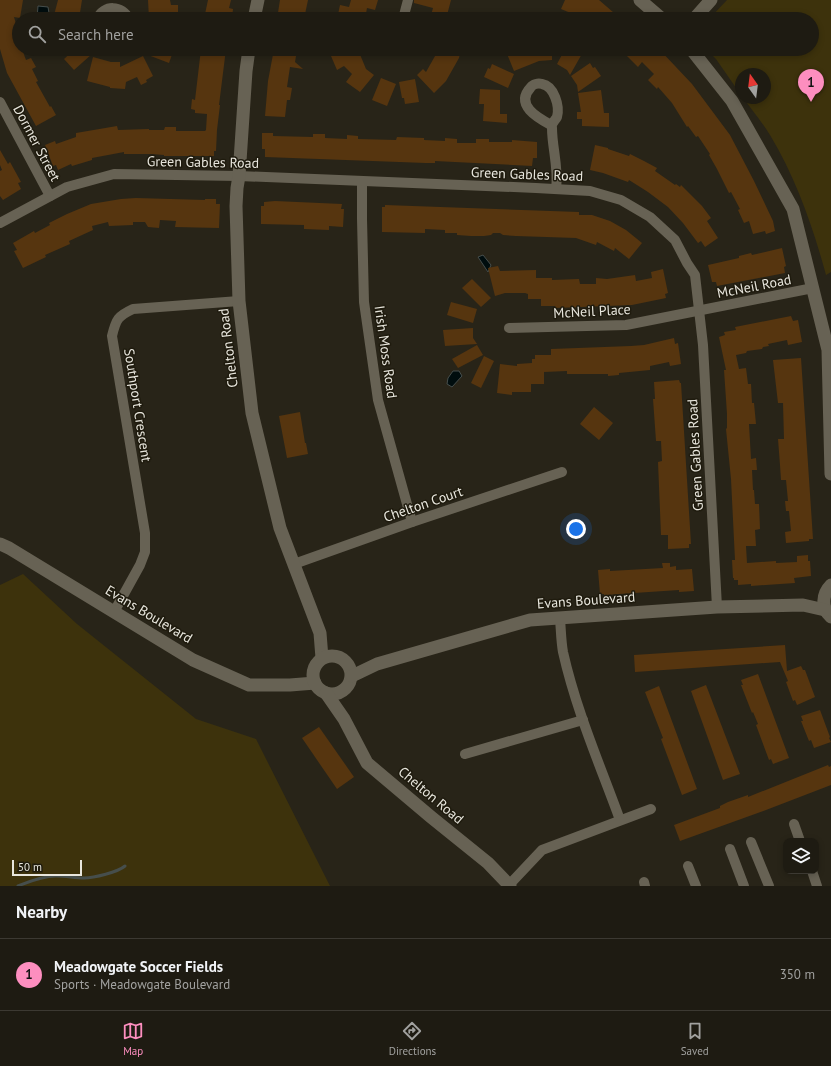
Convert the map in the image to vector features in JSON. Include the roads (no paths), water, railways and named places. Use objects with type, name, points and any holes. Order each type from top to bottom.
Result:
[{"type":"street","points":[[255,12],[258,0]]},
{"type":"street","points":[[405,12],[408,0]]},
{"type":"street","points":[[640,0],[654,12]]},
{"type":"street","points":[[700,12],[711,0]]},
{"type":"street","points":[[101,12],[119,4]]},
{"type":"street","name":"Chelton Road","points":[[248,56],[236,206],[238,301],[252,413],[280,528],[320,633],[338,656]]},
{"type":"street","points":[[697,56],[732,100],[794,209],[828,350],[831,474]]},
{"type":"street","name":"Dormer Street","points":[[0,102],[50,196]]},
{"type":"street","points":[[551,125],[558,178],[556,189]]},
{"type":"street","name":"Green Gables Road","points":[[0,224],[67,187],[114,174],[239,176],[556,189],[596,192],[621,200],[650,216],[675,240],[695,275],[703,345],[717,607]]},
{"type":"street","name":"Irish Moss Road","points":[[362,182],[364,302],[378,400],[412,522]]},
{"type":"street","name":"McNeil Road","points":[[699,311],[813,288]]},
{"type":"street","name":"Southport Crescent","points":[[114,612],[140,565],[145,552],[145,533],[112,336],[115,323],[120,315],[133,309],[238,301]]},
{"type":"street","name":"McNeil Place","points":[[509,328],[626,325],[699,311]]},
{"type":"street","name":"Chelton Court","points":[[294,564],[412,522],[562,472]]},
{"type":"street","name":"Evans Boulevard","points":[[0,544],[9,548],[193,660],[249,685],[290,685],[315,683]]},
{"type":"street","points":[[827,608],[826,592],[831,585]]},
{"type":"street","name":"Evans Boulevard","points":[[351,671],[530,620],[717,607],[803,605],[827,608]]},
{"type":"street","points":[[560,619],[563,651],[583,720],[620,820]]},
{"type":"street","name":"Chelton Road","points":[[318,664],[320,633]]},
{"type":"street","points":[[290,685],[328,656],[338,656],[343,658],[351,671],[348,685],[345,689],[336,694],[326,693],[318,688],[313,674],[318,664]]},
{"type":"street","name":"Chelton Road","points":[[344,719],[345,689]]},
{"type":"street","name":"Chelton Road","points":[[326,693],[344,719],[367,763],[431,817],[488,862],[510,885]]},
{"type":"street","points":[[465,754],[583,720]]},
{"type":"street","points":[[510,885],[542,850],[651,809]]},
{"type":"street","points":[[794,824],[799,838]]},
{"type":"street","points":[[751,842],[769,886]]},
{"type":"street","points":[[730,849],[744,886]]},
{"type":"street","points":[[688,866],[696,886]]},
{"type":"street","points":[[813,874],[817,886]]},
{"type":"waterway","points":[[18,886],[51,876],[84,878],[94,877],[112,872],[125,866]]},
{"type":"place","name":"Meadowgate Soccer Fields","points":[[811,102]]}]
